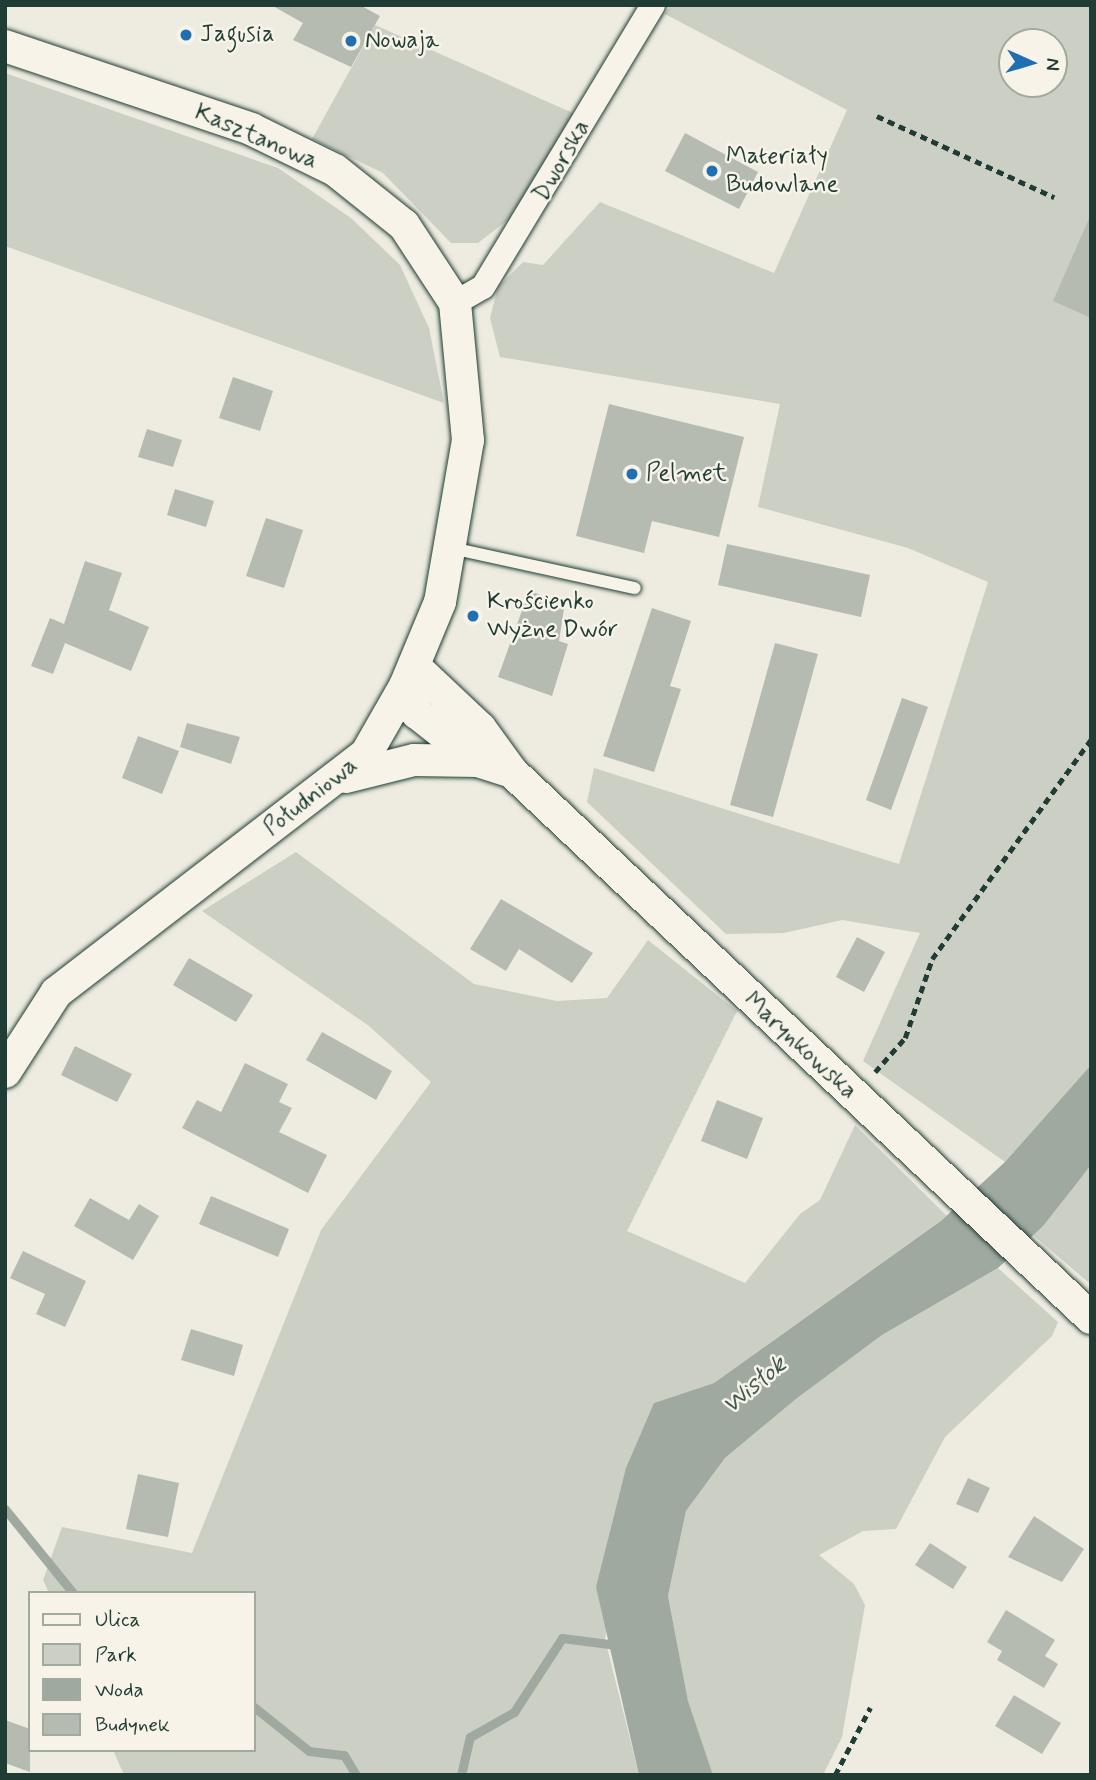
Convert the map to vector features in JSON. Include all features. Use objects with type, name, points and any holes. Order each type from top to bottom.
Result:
[{"type":"street","name":"Dworska","points":[[455,303],[483,287],[653,5]]},
{"type":"street","name":"Kasztanowa","points":[[5,46],[251,129],[335,170],[404,225],[455,303]]},
{"type":"street","name":"Południowa","points":[[5,1072],[56,993],[343,777],[372,744],[410,676],[440,602],[451,548],[468,440],[455,303]]},
{"type":"street","points":[[410,676],[417,713],[478,761]]},
{"type":"street","name":"Marynkowska","points":[[410,676],[480,728],[512,772],[853,1097],[901,1136],[1091,1318]]},
{"type":"street","name":"Marynkowska","points":[[343,777],[391,763],[478,761],[512,772]]},
{"type":"lane","points":[[451,548],[635,588]]},
{"type":"path","points":[[877,116],[1054,197]]},
{"type":"path","points":[[853,1097],[905,1038],[932,959],[1091,738]]},
{"type":"path","points":[[835,1775],[870,1708]]},
{"type":"green space","points":[[671,5],[1091,5],[1091,1065],[1005,1162],[863,1061],[920,933],[842,920],[784,933],[726,934],[587,802],[594,768],[899,864],[988,582],[908,548],[758,507],[780,404],[500,357],[490,318],[498,287],[523,262],[543,265],[600,202],[774,273],[847,110],[665,14]]},
{"type":"green space","points":[[375,25],[575,114],[509,219],[478,243],[451,243],[383,173],[312,139]]},
{"type":"green space","points":[[5,73],[278,168],[351,218],[400,265],[429,328],[444,403],[5,246]]},
{"type":"green space","points":[[296,852],[474,984],[557,1001],[607,998],[648,940],[737,1011],[627,1231],[745,1283],[800,1214],[820,1200],[855,1125],[947,1216],[714,1383],[654,1403],[605,1639],[639,1775],[124,1775],[114,1752],[256,1752],[256,1591],[48,1591],[43,1580],[62,1527],[192,1553],[321,1230],[431,1082],[369,1026],[202,911]]},
{"type":"green space","points":[[1091,1165],[1091,1280],[1088,1282],[1033,1235]]},
{"type":"green space","points":[[998,1268],[1058,1322],[1052,1336],[945,1437],[896,1529],[863,1531],[819,1555],[854,1584],[865,1605],[842,1737],[823,1775],[713,1775],[688,1702],[668,1596],[686,1511],[725,1458],[796,1399],[882,1335]]},
{"type":"water","name":"Wisłok","points":[[1091,1065],[1091,1165],[1043,1226],[998,1268],[882,1335],[796,1399],[725,1458],[686,1511],[668,1596],[688,1701],[713,1775],[639,1775],[596,1587],[626,1468],[654,1403],[714,1383],[942,1220],[1005,1162]]},
{"type":"building","points":[[271,5],[360,5],[380,16],[351,67],[293,40],[303,23]]},
{"type":"building","name":"Materiały Budowlane","points":[[685,133],[758,172],[739,209],[665,171]]},
{"type":"building","points":[[1091,214],[1091,318],[1053,301]]},
{"type":"building","points":[[233,377],[273,391],[260,431],[219,418]]},
{"type":"building","points":[[609,404],[744,437],[719,537],[652,521],[644,553],[576,536]]},
{"type":"building","points":[[147,429],[182,440],[173,467],[138,457]]},
{"type":"building","points":[[175,489],[214,501],[206,527],[167,515]]},
{"type":"building","points":[[266,518],[303,530],[284,588],[246,576]]},
{"type":"building","points":[[727,544],[870,575],[861,617],[718,585]]},
{"type":"building","points":[[85,561],[122,573],[109,610],[149,627],[131,671],[65,643],[53,674],[31,666],[50,618],[64,624]]},
{"type":"building","points":[[529,591],[565,603],[559,641],[568,644],[552,696],[498,677]]},
{"type":"building","points":[[652,608],[691,621],[670,686],[681,689],[654,772],[603,756]]},
{"type":"building","points":[[775,643],[818,654],[773,817],[730,805]]},
{"type":"building","points":[[902,698],[928,707],[891,810],[866,800]]},
{"type":"building","points":[[187,723],[240,737],[231,764],[180,747]]},
{"type":"building","points":[[138,736],[179,751],[162,794],[122,778]]},
{"type":"building","points":[[501,899],[593,953],[572,983],[519,949],[506,971],[470,949]]},
{"type":"building","points":[[857,937],[885,952],[864,992],[836,977]]},
{"type":"building","points":[[189,958],[253,995],[236,1022],[173,985]]},
{"type":"building","points":[[322,1032],[392,1071],[376,1100],[306,1060]]},
{"type":"building","points":[[75,1046],[132,1074],[117,1102],[61,1075]]},
{"type":"building","points":[[245,1063],[288,1084],[279,1102],[292,1108],[279,1132],[327,1155],[308,1193],[182,1128],[197,1100],[221,1112]]},
{"type":"building","points":[[717,1100],[763,1118],[747,1159],[701,1141]]},
{"type":"building","points":[[211,1196],[289,1229],[278,1257],[199,1224]]},
{"type":"building","points":[[90,1198],[129,1220],[139,1204],[159,1216],[133,1260],[74,1226]]},
{"type":"building","points":[[23,1251],[86,1281],[65,1327],[36,1314],[45,1294],[10,1278]]},
{"type":"building","points":[[191,1329],[243,1345],[234,1376],[181,1360]]},
{"type":"building","points":[[138,1474],[179,1483],[168,1537],[126,1529]]},
{"type":"building","points":[[968,1478],[990,1488],[978,1513],[956,1504]]},
{"type":"building","points":[[1034,1516],[1084,1549],[1062,1582],[1008,1557]]},
{"type":"building","points":[[930,1543],[967,1567],[953,1589],[915,1565]]},
{"type":"building","points":[[1006,1610],[1055,1640],[1045,1656],[1058,1664],[1044,1688],[997,1660],[1002,1651],[987,1642]]},
{"type":"building","points":[[1014,1695],[1061,1723],[1042,1754],[995,1726]]},
{"type":"building","points":[[5,1720],[28,1728],[30,1772],[5,1763]]},
{"type":"waterway","points":[[5,1509],[71,1591]]},
{"type":"waterway","points":[[461,1775],[470,1737],[514,1712],[562,1638],[617,1645]]},
{"type":"waterway","points":[[256,1709],[309,1751],[344,1755],[356,1775]]},
{"type":"place","name":"Jagusia","points":[[186,35]]},
{"type":"place","name":"Nowaja","points":[[351,41]]},
{"type":"place","name":"Materiały Budowlane","points":[[712,171]]},
{"type":"place","name":"Pelmet","points":[[632,474]]},
{"type":"place","name":"Krościenko Wyżne Dwór","points":[[473,616]]}]
